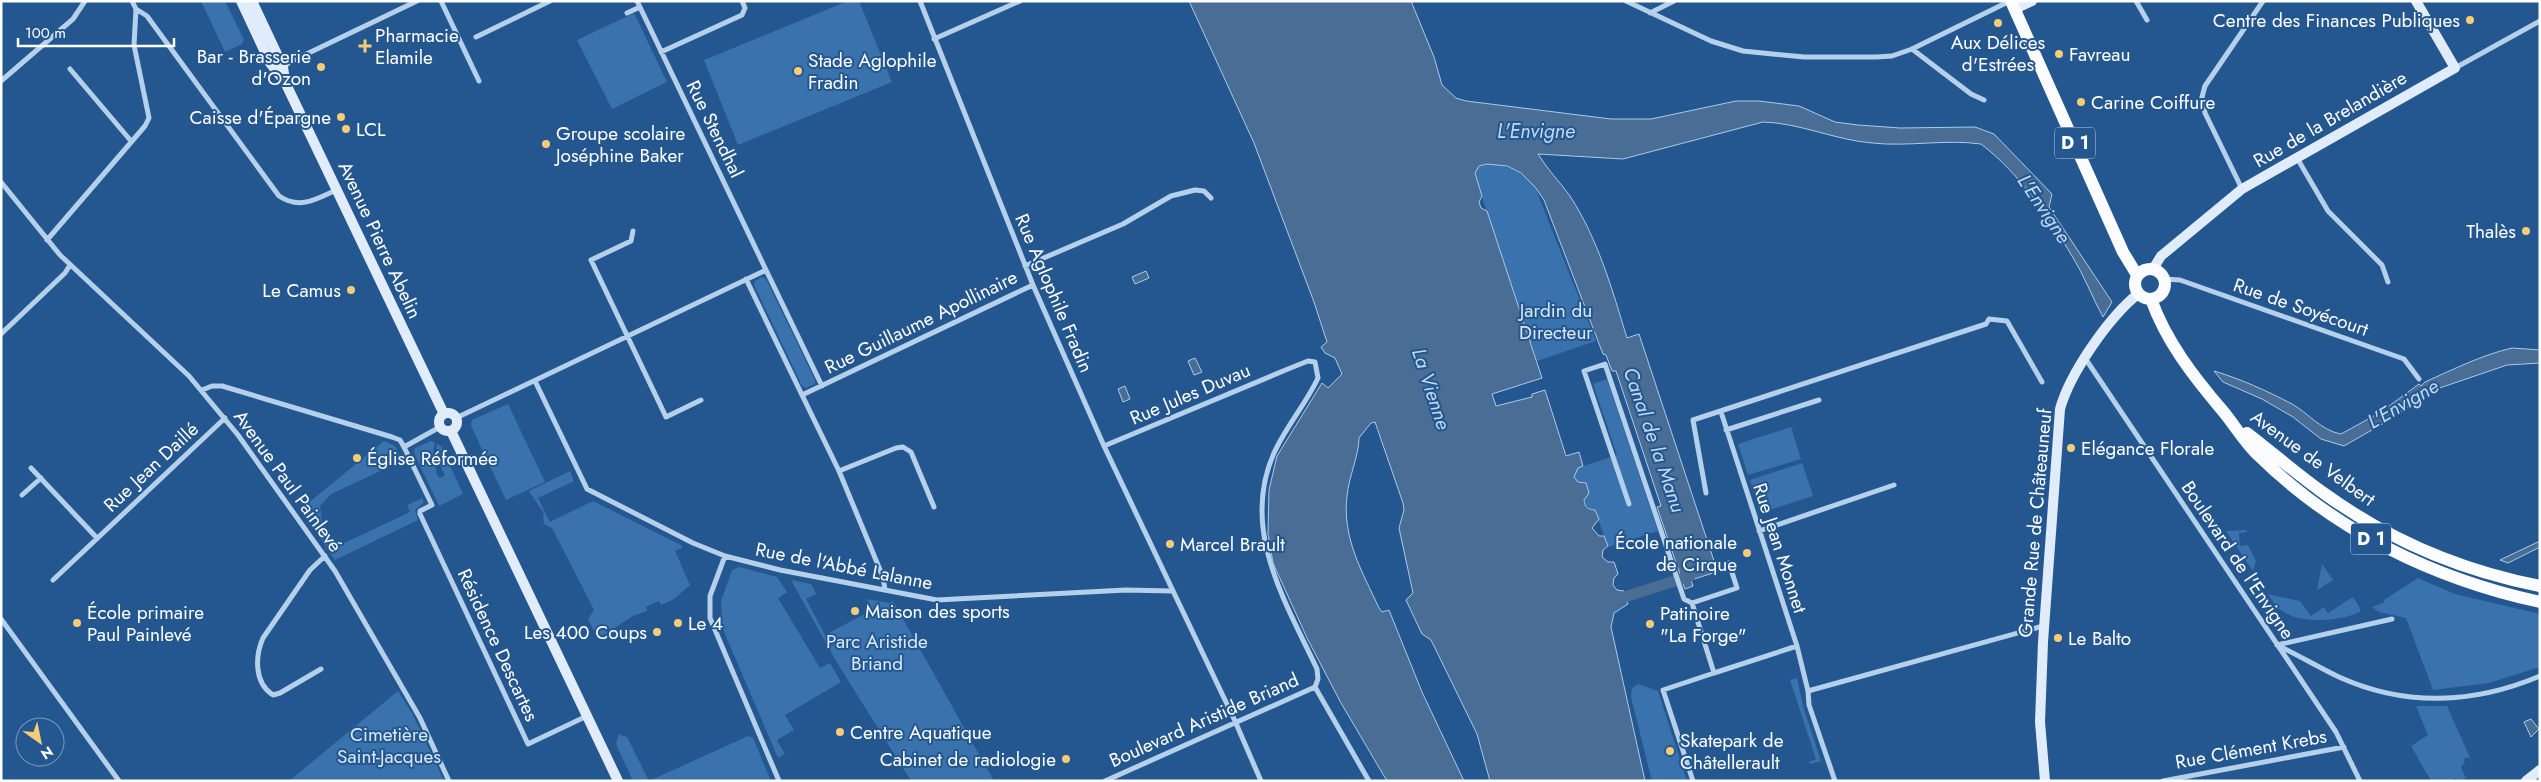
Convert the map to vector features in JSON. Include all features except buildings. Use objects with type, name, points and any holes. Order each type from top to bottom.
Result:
[{"type":"main road","name":"Avenue Pierre Abelin","points":[[240,1],[270,64],[280,69]]},
{"type":"main road","name":"Avenue Pierre Abelin","points":[[252,1],[285,82],[444,414]]},
{"type":"main road","points":[[2012,4],[2032,1]]},
{"type":"main road","points":[[2416,1],[2455,68]]},
{"type":"main road","name":"D 1","points":[[2012,4],[2123,252],[2137,275]]},
{"type":"main road","name":"Rue de la Brelandière","points":[[2153,269],[2161,256],[2242,189],[2455,68]]},
{"type":"main road","points":[[2153,269],[2162,274],[2164,279],[2162,292],[2151,299],[2138,294],[2134,285],[2137,275],[2144,270],[2153,269]]},
{"type":"main road","name":"Grande Rue de Châteauneuf","points":[[2045,781],[2040,722],[2043,626],[2060,409],[2068,387],[2086,358],[2120,310],[2138,294]]},
{"type":"main road","name":"Avenue de Velbert","points":[[2151,299],[2173,346],[2256,453],[2285,480],[2355,530],[2404,558],[2453,578],[2505,594],[2540,602]]},
{"type":"main road","points":[[444,414],[452,414],[456,418],[457,424],[452,431],[446,432],[440,427],[439,418],[444,414]]},
{"type":"main road","name":"Avenue de Velbert","points":[[2233,423],[2326,495],[2394,536],[2458,564],[2509,580],[2540,586]]},
{"type":"main road","points":[[452,431],[618,781]]},
{"type":"main road","points":[[2526,781],[2540,770]]},
{"type":"street","points":[[1,81],[73,18],[86,1]]},
{"type":"street","points":[[47,240],[149,118],[134,45],[136,9],[132,1]]},
{"type":"street","points":[[280,69],[417,1]]},
{"type":"street","points":[[441,1],[479,81]]},
{"type":"street","points":[[476,37],[550,1]]},
{"type":"street","points":[[661,52],[742,14],[745,8],[742,1]]},
{"type":"street","name":"Rue Aglophile Fradin","points":[[920,1],[1033,285],[1104,446],[1235,721],[1261,781]]},
{"type":"street","points":[[934,39],[1020,1]]},
{"type":"street","points":[[1626,1],[1711,41],[1743,51],[1804,57],[1892,56],[1912,49],[2012,4]]},
{"type":"street","points":[[1650,13],[1674,1]]},
{"type":"street","points":[[2136,1],[2146,20]]},
{"type":"street","points":[[2242,189],[2205,113],[2202,97],[2205,86],[2263,1]]},
{"type":"street","points":[[627,13],[638,4]]},
{"type":"street","name":"Rue Stendhal","points":[[638,4],[822,386]]},
{"type":"street","points":[[136,9],[147,16],[279,196],[294,204],[302,204],[337,190]]},
{"type":"street","name":"Rue de la Brelandière","points":[[2455,68],[2540,21]]},
{"type":"street","points":[[1912,49],[1971,94],[1984,100]]},
{"type":"street","points":[[70,68],[131,141]]},
{"type":"street","points":[[2297,158],[2328,211],[2382,265],[2388,282]]},
{"type":"street","name":"Avenue Paul Painlevé","points":[[1,182],[47,240],[70,265],[202,390],[225,418],[325,556],[411,701],[449,781]]},
{"type":"street","points":[[1025,266],[1128,221],[1171,196],[1196,190],[1204,191],[1211,198]]},
{"type":"street","points":[[633,230],[631,241],[591,260],[666,417],[701,400]]},
{"type":"street","points":[[1,334],[51,287],[70,265]]},
{"type":"street","points":[[456,418],[766,270]]},
{"type":"street","points":[[746,279],[839,471],[882,577],[885,590]]},
{"type":"street","name":"Rue de Soyécourt","points":[[2164,279],[2180,280],[2404,359],[2419,379]]},
{"type":"street","name":"Rue Guillaume Apollinaire","points":[[822,386],[1033,285]]},
{"type":"street","points":[[1706,493],[1693,420],[1986,324],[1989,319],[2007,321],[2042,382]]},
{"type":"street","name":"Boulevard de l'Envigne","points":[[2086,358],[2344,748],[2360,781]]},
{"type":"street","name":"Rue Jules Duvau","points":[[1104,446],[1288,369],[1308,361],[1314,362],[1318,378],[1274,454],[1264,493],[1263,537],[1274,576],[1316,669],[1318,678],[1315,687]]},
{"type":"street","points":[[1629,504],[1584,371],[1605,364],[1684,600],[1692,603],[1737,588],[1729,563]]},
{"type":"street","name":"Rue de l'Abbé Lalanne","points":[[535,381],[587,489],[725,556],[780,570],[937,600],[1126,590],[1172,591]]},
{"type":"street","points":[[202,390],[212,386],[222,386],[392,437],[400,440],[404,447],[440,427]]},
{"type":"street","points":[[802,395],[822,386]]},
{"type":"street","points":[[1726,430],[1819,400]]},
{"type":"street","name":"Rue Jean Monnet","points":[[1722,415],[1796,646],[1808,692],[1809,705],[1835,781]]},
{"type":"street","name":"Rue Jean Daillé","points":[[53,580],[225,418]]},
{"type":"street","name":"Résidence Descartes","points":[[404,447],[432,505],[420,511],[420,514],[528,744],[587,716]]},
{"type":"street","points":[[839,471],[896,448],[903,447],[911,452],[934,507]]},
{"type":"street","name":"Rue Jean Daillé","points":[[31,468],[97,538]]},
{"type":"street","points":[[22,495],[40,478]]},
{"type":"street","points":[[1759,531],[1894,485]]},
{"type":"street","points":[[321,670],[280,694],[273,695],[264,686],[256,665],[258,649],[262,638],[310,570],[325,556]]},
{"type":"street","points":[[725,556],[710,596],[710,618],[779,781]]},
{"type":"street","points":[[1692,603],[1714,673]]},
{"type":"street","points":[[1,619],[119,781]]},
{"type":"street","points":[[2277,645],[2392,619]]},
{"type":"street","points":[[1808,692],[2043,626]]},
{"type":"street","points":[[2277,645],[2357,684],[2386,693],[2416,698],[2446,700],[2477,696],[2521,684],[2540,676]]},
{"type":"street","points":[[1693,781],[1663,690],[1796,646]]},
{"type":"street","points":[[1315,687],[1369,781]]},
{"type":"street","name":"Boulevard Aristide Briand","points":[[1105,781],[1235,721],[1315,687]]},
{"type":"street","name":"Rue Clément Krebs","points":[[2163,781],[2344,748]]},
{"type":"green space","points":[[201,1],[225,1],[244,40],[242,44],[225,52]]},
{"type":"green space","name":"Stade Aglophile Fradin","points":[[848,1],[859,1],[892,82],[738,145],[704,60]]},
{"type":"green space","points":[[634,13],[667,82],[612,109],[577,40]]},
{"type":"green space","name":"Jardin du Directeur","points":[[1487,164],[1514,170],[1535,187],[1596,341],[1537,361],[1475,176],[1477,168]]},
{"type":"green space","points":[[762,277],[766,279],[815,380],[815,384],[806,388],[802,386],[754,285],[755,281]]},
{"type":"green space","points":[[1607,379],[1658,531],[1608,547],[1595,510],[1585,506],[1586,483],[1578,482],[1574,477],[1578,468],[1617,455],[1593,384]]},
{"type":"green space","points":[[508,404],[545,482],[506,500],[471,426],[472,420]]},
{"type":"green space","points":[[1791,427],[1801,459],[1748,475],[1738,444]]},
{"type":"green space","points":[[384,441],[395,446],[402,461],[331,494],[320,506],[322,520],[336,547],[410,512],[407,505],[423,498],[423,503],[415,510],[418,520],[335,560],[301,509]]},
{"type":"green space","points":[[431,441],[435,443],[433,453],[437,475],[440,478],[445,475],[436,458],[437,444],[441,446],[463,494],[439,506],[414,453],[415,448]]},
{"type":"green space","points":[[1802,463],[1813,496],[1760,513],[1750,480]]},
{"type":"green space","points":[[570,471],[574,481],[538,498],[550,522],[593,501],[681,545],[682,548],[675,551],[690,585],[674,599],[661,605],[659,601],[646,607],[647,611],[633,616],[598,639],[588,619],[594,610],[552,528],[544,524],[543,512],[529,491]]},
{"type":"green space","points":[[2246,530],[2247,532],[2239,533],[2240,546],[2248,545],[2256,561],[2253,571],[2226,531]]},
{"type":"green space","points":[[2322,564],[2333,580],[2317,590]]},
{"type":"green space","points":[[739,567],[777,577],[787,592],[778,598],[820,668],[830,663],[841,682],[785,715],[794,730],[777,740],[785,754],[778,758],[722,627],[721,601],[732,570]]},
{"type":"green space","points":[[2418,578],[2455,594],[2540,614],[2540,667],[2489,683],[2433,690],[2406,618],[2379,612],[2372,607],[2385,602],[2384,600]]},
{"type":"green space","name":"Parc Aristide Briand","points":[[791,580],[811,584],[816,594],[806,599],[825,635],[872,610],[867,599],[890,603],[893,601],[994,781],[911,781],[836,661]]},
{"type":"green space","points":[[2268,594],[2300,601],[2311,616],[2324,607],[2328,613],[2353,597],[2360,608],[2360,612],[2329,620],[2294,617],[2285,613]]},
{"type":"green space","points":[[1797,678],[1803,706],[1821,761],[1810,764],[1809,762],[1816,759],[1790,680]]},
{"type":"green space","name":"Skatepark de Châtellerault","points":[[1638,684],[1658,691],[1687,781],[1652,781],[1631,697],[1632,688]]},
{"type":"green space","name":"Cimetière Saint-Jacques","points":[[398,691],[413,715],[444,781],[289,781]]},
{"type":"green space","points":[[2416,706],[2447,706],[2472,762],[2469,757],[2463,759],[2465,762],[2461,767],[2466,778],[2457,781],[2456,778],[2451,781],[2431,781],[2411,746],[2428,735]]},
{"type":"green space","points":[[619,734],[627,737],[649,781],[633,781],[616,744]]},
{"type":"green space","points":[[748,736],[753,738],[771,781],[649,781]]},
{"type":"water","points":[[1189,1],[1411,1],[1434,57],[1442,85],[1456,98],[1466,101],[1611,119],[1651,119],[1736,101],[1759,101],[1799,106],[1835,122],[1858,125],[1900,128],[1975,127],[1994,134],[2052,194],[2049,207],[2112,302],[2103,317],[2076,263],[2043,211],[2008,168],[1981,144],[1954,142],[1872,143],[1845,139],[1790,125],[1763,122],[1623,159],[1538,154],[1570,196],[1589,229],[1616,301],[1627,338],[1639,334],[1716,567],[1713,573],[1691,580],[1693,586],[1685,589],[1657,507],[1661,506],[1616,371],[1612,371],[1606,355],[1603,354],[1544,200],[1535,187],[1521,173],[1507,166],[1487,164],[1479,166],[1475,173],[1482,196],[1479,202],[1481,208],[1487,211],[1542,378],[1492,394],[1496,406],[1532,397],[1532,394],[1545,390],[1566,456],[1579,452],[1583,466],[1578,468],[1574,477],[1578,482],[1586,483],[1589,493],[1584,500],[1585,505],[1589,509],[1595,510],[1599,519],[1592,528],[1599,536],[1604,536],[1608,546],[1603,550],[1602,557],[1608,562],[1614,562],[1618,574],[1614,578],[1613,585],[1617,590],[1624,591],[1628,604],[1614,613],[1611,627],[1645,781],[1490,781],[1477,734],[1431,640],[1422,634],[1406,600],[1413,593],[1399,528],[1404,510],[1403,503],[1375,422],[1371,423],[1359,438],[1348,488],[1346,511],[1350,540],[1379,608],[1382,612],[1389,610],[1422,692],[1464,781],[1387,781],[1341,703],[1308,640],[1273,563],[1268,534],[1269,490],[1277,456],[1322,383],[1328,388],[1342,374],[1335,358],[1325,353],[1321,347],[1327,342],[1314,302],[1254,143]]},
{"type":"water","points":[[1146,271],[1149,278],[1135,284],[1132,277]]},
{"type":"water","name":"L'Envigne","points":[[2512,348],[2540,350],[2540,363],[2507,365],[2431,391],[2384,423],[2344,446],[2321,439],[2293,417],[2262,399],[2223,382],[2214,371],[2283,399],[2328,429],[2341,434],[2381,412],[2419,384],[2421,386],[2425,382],[2468,363]]},
{"type":"water","points":[[1195,358],[1202,372],[1194,375],[1188,361]]},
{"type":"water","points":[[1125,386],[1130,399],[1123,402],[1118,389]]},
{"type":"water","points":[[2540,541],[2540,547],[2508,563],[2500,560]]},
{"type":"water","points":[[2531,719],[2539,729],[2531,737],[2524,722]]},
{"type":"waterway","points":[[1612,601],[1690,576]]},
{"type":"place","name":"Centre des Finances Publiques","points":[[2470,20]]},
{"type":"place","name":"Aux Délices d'Estrées","points":[[1998,23]]},
{"type":"place","name":"Pharmacie Elamile","points":[[365,46]]},
{"type":"place","name":"Favreau","points":[[2059,54]]},
{"type":"place","name":"Bar - Brasserie d'Ozon","points":[[321,67]]},
{"type":"place","name":"Stade Aglophile Fradin","points":[[798,71]]},
{"type":"place","name":"Carine Coiffure","points":[[2081,102]]},
{"type":"place","name":"Caisse d'Épargne","points":[[341,117]]},
{"type":"place","name":"LCL","points":[[346,129]]},
{"type":"place","name":"Groupe scolaire Joséphine Baker","points":[[546,144]]},
{"type":"place","name":"Thalès","points":[[2526,231]]},
{"type":"place","name":"Le Camus","points":[[351,290]]},
{"type":"place","name":"Elégance Florale","points":[[2071,448]]},
{"type":"place","name":"Église Réformée","points":[[357,458]]},
{"type":"place","name":"Marcel Brault","points":[[1170,544]]},
{"type":"place","name":"École nationale de Cirque","points":[[1747,553]]},
{"type":"place","name":"Maison des sports","points":[[855,611]]},
{"type":"place","name":"École primaire Paul Painlevé","points":[[77,623]]},
{"type":"place","name":"Le 4","points":[[678,623]]},
{"type":"place","name":"Patinoire \"La Forge\"","points":[[1650,624]]},
{"type":"place","name":"Les 400 Coups","points":[[657,632]]},
{"type":"place","name":"Le Balto","points":[[2058,638]]},
{"type":"place","name":"Centre Aquatique","points":[[840,732]]},
{"type":"place","name":"Skatepark de Châtellerault","points":[[1670,751]]},
{"type":"place","name":"Cabinet de radiologie","points":[[1066,759]]},
{"type":"water label","name":"La Vienne","points":[[1431,389]]},
{"type":"water label","name":"Canal de la Manu","points":[[1654,440]]}]
